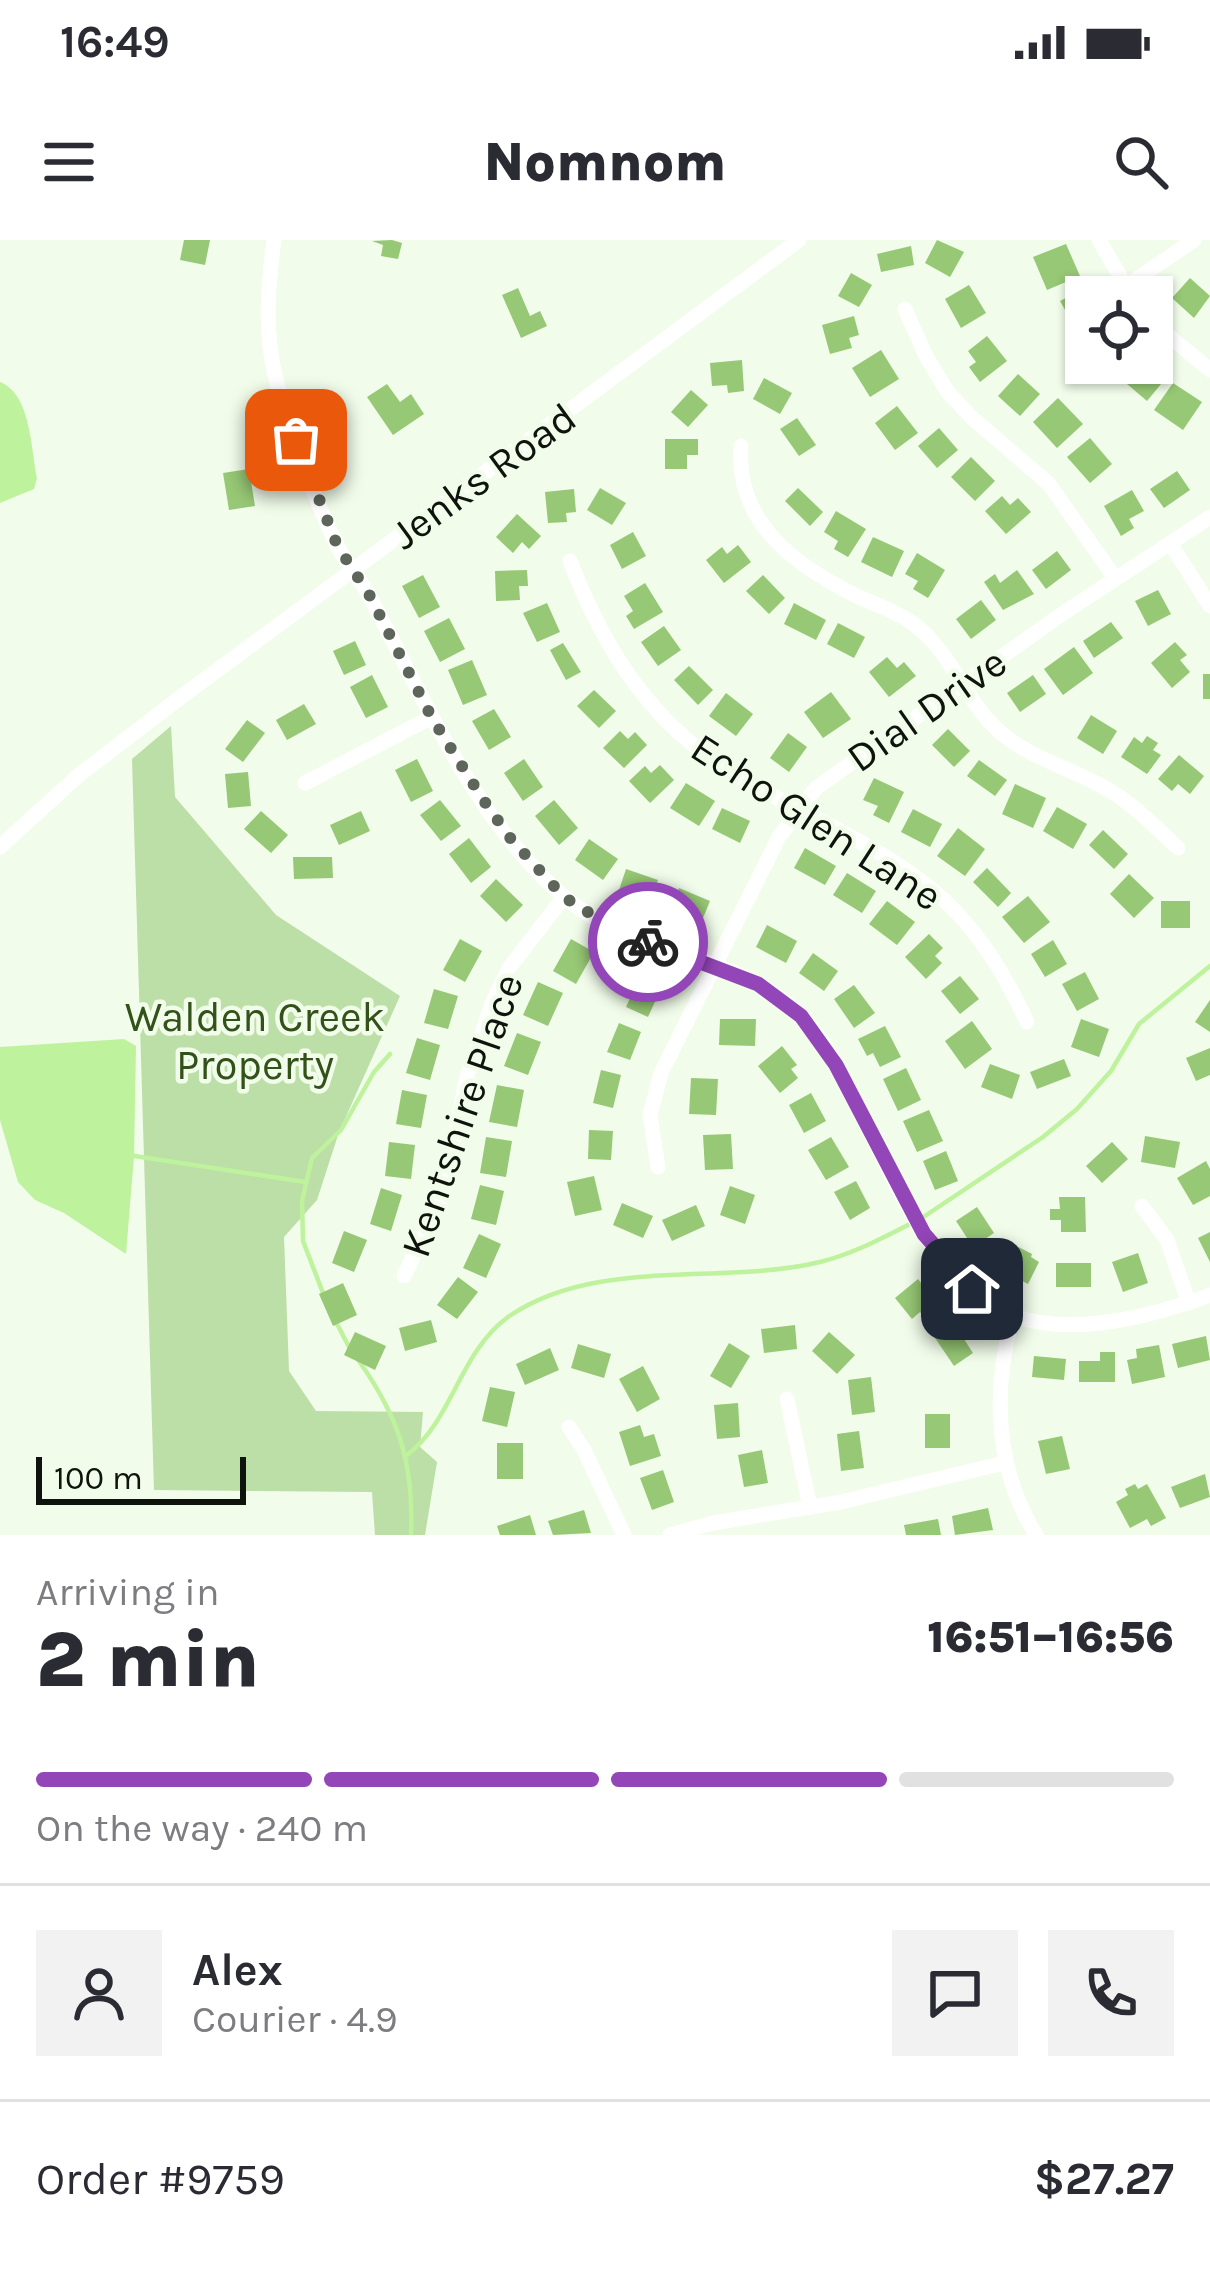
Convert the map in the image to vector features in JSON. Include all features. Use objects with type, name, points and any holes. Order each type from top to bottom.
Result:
[{"type":"street","points":[[274,240],[267,326],[274,373],[320,503],[432,718],[511,839],[564,897],[622,932],[758,984],[801,1016],[836,1065],[924,1234],[972,1289],[1013,1316],[1058,1322],[1108,1321],[1210,1295]]},
{"type":"street","name":"Jenks Road","points":[[0,847],[79,775],[799,240]]},
{"type":"street","points":[[1099,240],[1119,276]]},
{"type":"street","points":[[1148,276],[1194,240]]},
{"type":"street","points":[[905,309],[947,391],[1049,484],[1114,578]]},
{"type":"street","points":[[1173,339],[1210,370]]},
{"type":"street","points":[[741,446],[742,488],[775,540],[811,572],[916,626],[946,656],[987,718],[1012,741],[1117,794],[1178,848]]},
{"type":"street","name":"Dial Drive","points":[[658,1167],[650,1126],[656,1087],[796,809],[832,774],[1210,517]]},
{"type":"street","points":[[1170,543],[1210,606]]},
{"type":"street","name":"Echo Glen Lane","points":[[570,561],[604,638],[661,714],[734,774],[884,858],[944,901],[987,950],[1027,1022]]},
{"type":"street","points":[[305,783],[432,718]]},
{"type":"street","name":"Kentshire Place","points":[[404,1276],[443,1193],[458,1110],[493,1001],[520,953],[564,897]]},
{"type":"street","points":[[1142,1206],[1167,1240],[1189,1303]]},
{"type":"street","points":[[1013,1316],[1000,1390],[1004,1463],[1018,1504],[1036,1535]]},
{"type":"street","points":[[787,1400],[810,1508]]},
{"type":"street","points":[[569,1427],[624,1535]]},
{"type":"street","points":[[670,1535],[1004,1463]]},
{"type":"green space","name":"Walden Creek Property","points":[[171,726],[175,797],[276,915],[400,996],[339,1132],[317,1200],[284,1237],[289,1371],[316,1411],[423,1412],[420,1447],[437,1462],[425,1535],[375,1535],[372,1492],[154,1490],[132,759]]},
{"type":"shaded area","points":[[0,382],[10,388],[24,410],[37,478],[34,489],[0,503]]},
{"type":"shaded area","points":[[124,1039],[136,1046],[126,1254],[64,1213],[35,1200],[18,1182],[0,1120],[0,1047]]},
{"type":"building","points":[[184,240],[210,240],[205,265],[180,260]]},
{"type":"building","points":[[937,240],[964,252],[950,277],[925,263]]},
{"type":"building","points":[[372,241],[402,243],[398,259],[381,256],[383,245]]},
{"type":"building","points":[[1066,244],[1080,276],[1065,276],[1065,282],[1047,290],[1033,257]]},
{"type":"building","points":[[911,246],[914,265],[881,272],[877,254]]},
{"type":"building","points":[[851,273],[872,285],[859,307],[838,296]]},
{"type":"building","points":[[1190,278],[1210,296],[1194,318],[1173,297]]},
{"type":"building","points":[[969,285],[986,313],[961,328],[945,299]]},
{"type":"building","points":[[518,288],[530,316],[540,311],[547,326],[521,338],[502,295]]},
{"type":"building","points":[[854,316],[859,335],[849,338],[852,348],[830,354],[822,325]]},
{"type":"building","points":[[987,336],[1007,361],[980,382],[969,367],[976,362],[968,351]]},
{"type":"building","points":[[881,350],[899,379],[870,397],[852,368]]},
{"type":"building","points":[[742,360],[744,391],[728,393],[727,385],[712,386],[710,363]]},
{"type":"building","points":[[1018,374],[1040,394],[1020,416],[998,396]]},
{"type":"building","points":[[764,378],[792,393],[780,414],[753,399]]},
{"type":"building","points":[[1173,383],[1202,402],[1183,430],[1154,410]]},
{"type":"building","points":[[387,384],[400,402],[411,394],[424,414],[393,435],[367,397]]},
{"type":"building","points":[[1127,384],[1161,384],[1147,401]]},
{"type":"building","points":[[691,390],[708,405],[688,427],[671,412]]},
{"type":"building","points":[[1058,398],[1083,424],[1057,448],[1033,422]]},
{"type":"building","points":[[897,406],[918,433],[895,450],[875,423]]},
{"type":"building","points":[[797,418],[816,445],[799,456],[780,429]]},
{"type":"building","points":[[939,428],[958,450],[937,468],[918,446]]},
{"type":"building","points":[[1090,438],[1112,464],[1090,483],[1067,457]]},
{"type":"building","points":[[665,439],[698,439],[698,455],[687,455],[687,469],[665,469]]},
{"type":"building","points":[[971,457],[995,481],[975,501],[951,477]]},
{"type":"building","points":[[249,469],[255,506],[229,510],[223,473]]},
{"type":"building","points":[[1177,471],[1190,490],[1164,508],[1150,489]]},
{"type":"building","points":[[600,488],[626,503],[612,525],[587,510]]},
{"type":"building","points":[[798,488],[823,512],[810,526],[785,501]]},
{"type":"building","points":[[574,489],[576,512],[566,513],[567,522],[548,523],[545,492]]},
{"type":"building","points":[[1132,490],[1144,511],[1129,519],[1134,528],[1121,536],[1104,506]]},
{"type":"building","points":[[1002,496],[1010,505],[1018,498],[1031,512],[1006,534],[985,511]]},
{"type":"building","points":[[836,511],[866,529],[848,557],[834,549],[838,541],[824,532]]},
{"type":"building","points":[[517,514],[541,536],[529,549],[522,542],[513,553],[496,537]]},
{"type":"building","points":[[633,532],[646,556],[622,569],[610,545]]},
{"type":"building","points":[[873,537],[904,551],[892,577],[861,562]]},
{"type":"building","points":[[738,545],[751,562],[724,583],[706,560],[722,547],[727,554]]},
{"type":"building","points":[[1057,551],[1071,570],[1046,589],[1032,570]]},
{"type":"building","points":[[917,553],[945,570],[928,598],[913,589],[918,581],[905,574]]},
{"type":"building","points":[[527,570],[528,586],[519,586],[520,600],[496,601],[495,571]]},
{"type":"building","points":[[1017,570],[1034,594],[1003,610],[984,582],[995,574],[1000,583]]},
{"type":"building","points":[[423,575],[440,607],[419,618],[402,586]]},
{"type":"building","points":[[763,575],[785,598],[769,614],[746,591]]},
{"type":"building","points":[[645,583],[663,612],[634,629],[626,616],[633,611],[624,596]]},
{"type":"building","points":[[1158,590],[1171,614],[1148,626],[1135,601]]},
{"type":"building","points":[[981,600],[996,620],[971,639],[956,619]]},
{"type":"building","points":[[547,603],[560,632],[537,642],[523,613]]},
{"type":"building","points":[[794,603],[826,620],[816,640],[784,624]]},
{"type":"building","points":[[449,618],[465,649],[440,662],[424,631]]},
{"type":"building","points":[[1111,622],[1123,638],[1094,658],[1083,641]]},
{"type":"building","points":[[838,623],[865,637],[854,658],[827,644]]},
{"type":"building","points":[[664,626],[681,650],[658,666],[641,642]]},
{"type":"building","points":[[355,641],[366,665],[344,675],[333,651]]},
{"type":"building","points":[[1175,642],[1187,655],[1180,660],[1190,672],[1172,688],[1151,663]]},
{"type":"building","points":[[563,643],[581,672],[566,680],[550,650]]},
{"type":"building","points":[[1074,647],[1093,673],[1063,695],[1044,669]]},
{"type":"building","points":[[887,657],[897,668],[904,662],[916,676],[889,697],[869,672]]},
{"type":"building","points":[[472,660],[487,695],[463,705],[448,670]]},
{"type":"building","points":[[689,666],[713,690],[698,705],[674,680]]},
{"type":"building","points":[[1203,674],[1210,674],[1210,699],[1203,699]]},
{"type":"building","points":[[372,675],[388,707],[366,718],[350,687]]},
{"type":"building","points":[[1033,675],[1046,694],[1020,712],[1007,693]]},
{"type":"building","points":[[594,690],[616,711],[599,728],[577,706]]},
{"type":"building","points":[[831,692],[851,719],[823,738],[804,712]]},
{"type":"building","points":[[726,693],[753,714],[736,736],[709,716]]},
{"type":"building","points":[[304,704],[316,724],[287,740],[276,720]]},
{"type":"building","points":[[494,709],[511,737],[489,750],[472,721]]},
{"type":"building","points":[[1091,715],[1117,731],[1103,754],[1077,738]]},
{"type":"building","points":[[247,720],[265,733],[243,762],[225,749]]},
{"type":"building","points":[[948,729],[970,751],[954,767],[932,745]]},
{"type":"building","points":[[620,731],[628,739],[635,732],[647,745],[624,768],[603,748]]},
{"type":"building","points":[[788,733],[807,747],[789,772],[770,758]]},
{"type":"building","points":[[1147,736],[1158,743],[1153,750],[1161,755],[1147,774],[1121,757],[1134,737],[1142,743]]},
{"type":"building","points":[[1179,755],[1204,776],[1190,794],[1178,784],[1172,791],[1158,779]]},
{"type":"building","points":[[417,759],[433,791],[411,802],[395,770]]},
{"type":"building","points":[[524,759],[543,787],[523,801],[504,773]]},
{"type":"building","points":[[979,760],[1007,780],[995,796],[967,776]]},
{"type":"building","points":[[660,765],[674,780],[650,803],[629,781],[645,766],[651,773]]},
{"type":"building","points":[[248,772],[251,806],[228,808],[225,774]]},
{"type":"building","points":[[874,778],[904,792],[889,823],[873,815],[878,806],[863,800]]},
{"type":"building","points":[[686,783],[715,801],[699,826],[670,808]]},
{"type":"building","points":[[1015,784],[1046,798],[1033,828],[1002,814]]},
{"type":"building","points":[[440,800],[461,826],[441,841],[420,815]]},
{"type":"building","points":[[554,800],[578,828],[559,845],[535,816]]},
{"type":"building","points":[[1057,807],[1087,824],[1073,849],[1043,831]]},
{"type":"building","points":[[722,808],[750,821],[740,843],[712,829]]},
{"type":"building","points":[[913,809],[942,824],[930,847],[901,832]]},
{"type":"building","points":[[261,811],[288,835],[271,853],[244,829]]},
{"type":"building","points":[[361,811],[370,831],[339,845],[330,825]]},
{"type":"building","points":[[958,828],[985,849],[965,876],[937,856]]},
{"type":"building","points":[[1103,830],[1128,854],[1114,869],[1089,845]]},
{"type":"building","points":[[469,838],[491,867],[471,883],[449,854]]},
{"type":"building","points":[[589,839],[618,859],[603,880],[575,860]]},
{"type":"building","points":[[805,848],[836,866],[825,885],[794,868]]},
{"type":"building","points":[[293,857],[332,857],[333,878],[294,879]]},
{"type":"building","points":[[987,868],[1011,893],[998,907],[973,882]]},
{"type":"building","points":[[626,869],[658,880],[650,903],[618,893]]},
{"type":"building","points":[[847,873],[876,891],[862,913],[833,895]]},
{"type":"building","points":[[1129,874],[1154,898],[1134,918],[1110,894]]},
{"type":"building","points":[[496,879],[523,905],[506,922],[480,896]]},
{"type":"building","points":[[679,888],[710,901],[701,923],[669,910]]},
{"type":"building","points":[[1028,896],[1050,922],[1024,943],[1002,917]]},
{"type":"building","points":[[887,901],[915,922],[897,945],[869,924]]},
{"type":"building","points":[[1161,901],[1190,901],[1190,928],[1161,928]]},
{"type":"building","points":[[767,925],[797,941],[786,963],[756,947]]},
{"type":"building","points":[[929,934],[943,948],[935,956],[942,963],[926,979],[905,957]]},
{"type":"building","points":[[460,939],[482,951],[465,982],[443,970]]},
{"type":"building","points":[[571,939],[594,952],[576,984],[553,971]]},
{"type":"building","points":[[1053,940],[1067,964],[1045,977],[1031,954]]},
{"type":"building","points":[[813,953],[838,971],[824,991],[799,973]]},
{"type":"building","points":[[642,972],[664,982],[648,1017],[626,1007]]},
{"type":"building","points":[[1085,972],[1099,999],[1077,1011],[1062,984]]},
{"type":"building","points":[[960,976],[979,999],[960,1014],[941,991]]},
{"type":"building","points":[[538,982],[563,993],[548,1026],[523,1015]]},
{"type":"building","points":[[854,985],[875,1013],[854,1028],[834,999]]},
{"type":"building","points":[[434,989],[458,996],[448,1029],[424,1023]]},
{"type":"building","points":[[1210,1000],[1210,1032],[1195,1022]]},
{"type":"building","points":[[720,1019],[756,1019],[755,1046],[719,1045]]},
{"type":"building","points":[[1081,1019],[1109,1029],[1099,1057],[1071,1047]]},
{"type":"building","points":[[972,1021],[992,1049],[965,1069],[945,1041]]},
{"type":"building","points":[[619,1023],[641,1032],[630,1060],[607,1052]]},
{"type":"building","points":[[885,1026],[901,1057],[880,1067],[858,1039]]},
{"type":"building","points":[[517,1033],[541,1042],[528,1075],[504,1066]]},
{"type":"building","points":[[417,1038],[440,1045],[430,1080],[406,1073]]},
{"type":"building","points":[[782,1046],[797,1065],[791,1069],[798,1078],[780,1093],[758,1066]]},
{"type":"building","points":[[1210,1048],[1210,1075],[1196,1081],[1186,1058]]},
{"type":"building","points":[[1064,1059],[1071,1076],[1037,1089],[1030,1072]]},
{"type":"building","points":[[990,1064],[1020,1075],[1012,1099],[981,1087]]},
{"type":"building","points":[[906,1068],[921,1100],[898,1111],[883,1079]]},
{"type":"building","points":[[601,1070],[621,1075],[613,1108],[593,1103]]},
{"type":"building","points":[[691,1078],[718,1079],[716,1115],[689,1114]]},
{"type":"building","points":[[497,1085],[524,1090],[517,1127],[489,1122]]},
{"type":"building","points":[[402,1090],[427,1095],[421,1128],[396,1124]]},
{"type":"building","points":[[811,1093],[826,1121],[804,1133],[789,1105]]},
{"type":"building","points":[[929,1110],[943,1141],[917,1152],[903,1121]]},
{"type":"building","points":[[589,1130],[613,1131],[611,1160],[588,1159]]},
{"type":"building","points":[[731,1134],[733,1169],[705,1170],[703,1135]]},
{"type":"building","points":[[1145,1136],[1180,1142],[1175,1168],[1141,1162]]},
{"type":"building","points":[[486,1137],[512,1141],[506,1177],[480,1173]]},
{"type":"building","points":[[831,1137],[849,1167],[826,1180],[808,1150]]},
{"type":"building","points":[[389,1142],[415,1145],[411,1179],[385,1176]]},
{"type":"building","points":[[1112,1142],[1128,1159],[1102,1183],[1086,1166]]},
{"type":"building","points":[[946,1151],[958,1181],[935,1190],[923,1161]]},
{"type":"building","points":[[1206,1161],[1210,1196],[1193,1205],[1177,1178]]},
{"type":"building","points":[[594,1176],[602,1210],[575,1216],[567,1182]]},
{"type":"building","points":[[856,1181],[870,1208],[850,1220],[834,1192]]},
{"type":"building","points":[[480,1185],[504,1191],[496,1225],[471,1219]]},
{"type":"building","points":[[730,1186],[755,1195],[745,1224],[720,1215]]},
{"type":"building","points":[[381,1188],[402,1195],[391,1231],[370,1224]]},
{"type":"building","points":[[1059,1197],[1085,1197],[1086,1232],[1061,1232],[1061,1220],[1050,1220],[1050,1209],[1060,1209]]},
{"type":"building","points":[[622,1203],[653,1216],[643,1238],[613,1225]]},
{"type":"building","points":[[696,1205],[705,1226],[672,1241],[662,1220]]},
{"type":"building","points":[[977,1207],[994,1233],[973,1247],[956,1221]]},
{"type":"building","points":[[344,1231],[367,1240],[354,1272],[332,1263]]},
{"type":"building","points":[[1210,1232],[1210,1262],[1198,1238]]},
{"type":"building","points":[[479,1234],[501,1244],[486,1278],[463,1268]]},
{"type":"building","points":[[1009,1242],[1039,1262],[1028,1284],[996,1267]]},
{"type":"building","points":[[1138,1253],[1148,1283],[1123,1292],[1112,1262]]},
{"type":"building","points":[[1056,1263],[1091,1263],[1091,1287],[1056,1287]]},
{"type":"building","points":[[458,1277],[478,1292],[457,1319],[437,1305]]},
{"type":"building","points":[[918,1279],[940,1308],[926,1319],[920,1312],[912,1319],[895,1298]]},
{"type":"building","points":[[343,1283],[357,1315],[333,1326],[319,1294]]},
{"type":"building","points":[[431,1320],[437,1342],[405,1351],[399,1328]]},
{"type":"building","points":[[953,1322],[973,1353],[954,1366],[933,1335]]},
{"type":"building","points":[[795,1325],[797,1349],[764,1353],[761,1329]]},
{"type":"building","points":[[355,1332],[386,1346],[375,1370],[344,1355]]},
{"type":"building","points":[[829,1332],[855,1355],[837,1374],[812,1351]]},
{"type":"building","points":[[1206,1336],[1210,1360],[1178,1368],[1172,1344]]},
{"type":"building","points":[[729,1343],[750,1356],[731,1388],[710,1376]]},
{"type":"building","points":[[578,1344],[611,1354],[604,1378],[571,1368]]},
{"type":"building","points":[[1159,1345],[1165,1377],[1132,1384],[1127,1360],[1137,1358],[1136,1349]]},
{"type":"building","points":[[550,1348],[559,1370],[525,1385],[516,1364]]},
{"type":"building","points":[[1100,1352],[1115,1352],[1115,1382],[1079,1382],[1079,1361],[1100,1361]]},
{"type":"building","points":[[1034,1356],[1066,1359],[1064,1380],[1032,1377]]},
{"type":"building","points":[[643,1366],[660,1399],[637,1412],[619,1379]]},
{"type":"building","points":[[871,1377],[875,1412],[852,1415],[848,1380]]},
{"type":"building","points":[[490,1387],[515,1392],[507,1427],[482,1421]]},
{"type":"building","points":[[738,1403],[740,1437],[717,1439],[714,1405]]},
{"type":"building","points":[[925,1414],[950,1414],[950,1448],[925,1448]]},
{"type":"building","points":[[640,1425],[644,1437],[654,1434],[661,1456],[630,1466],[619,1432]]},
{"type":"building","points":[[859,1431],[864,1468],[841,1471],[837,1434]]},
{"type":"building","points":[[1062,1436],[1070,1469],[1046,1474],[1038,1441]]},
{"type":"building","points":[[497,1443],[523,1443],[523,1479],[497,1479]]},
{"type":"building","points":[[762,1450],[768,1483],[744,1487],[738,1455]]},
{"type":"building","points":[[663,1470],[674,1502],[652,1510],[640,1478]]},
{"type":"building","points":[[1205,1474],[1210,1497],[1180,1508],[1171,1487]]},
{"type":"building","points":[[1135,1484],[1138,1489],[1147,1484],[1166,1518],[1151,1526],[1147,1519],[1130,1528],[1116,1502]]},
{"type":"building","points":[[988,1508],[993,1530],[955,1535],[952,1516]]},
{"type":"building","points":[[584,1510],[591,1533],[553,1535],[548,1521]]},
{"type":"building","points":[[530,1515],[536,1535],[500,1535],[497,1526]]},
{"type":"building","points":[[938,1519],[941,1535],[906,1535],[904,1525]]},
{"type":"waterway","points":[[922,1218],[1077,1109],[1111,1071],[1139,1024],[1210,966]]},
{"type":"waterway","points":[[323,1293],[303,1241],[302,1201],[312,1158],[341,1130],[374,1072],[390,1054]]},
{"type":"waterway","points":[[128,1155],[306,1182]]},
{"type":"waterway","points":[[407,1455],[435,1424],[491,1332],[543,1298],[619,1279],[781,1269],[820,1262],[912,1223]]},
{"type":"waterway","points":[[335,1320],[349,1347]]},
{"type":"waterway","points":[[359,1361],[385,1403],[407,1464],[411,1535]]},
{"type":"way so far","points":[[296,440],[337,545],[370,596],[432,718],[482,798],[511,839],[564,897],[648,942]]},
{"type":"route","points":[[648,942],[758,984],[801,1016],[836,1065],[924,1234],[972,1289]]}]
